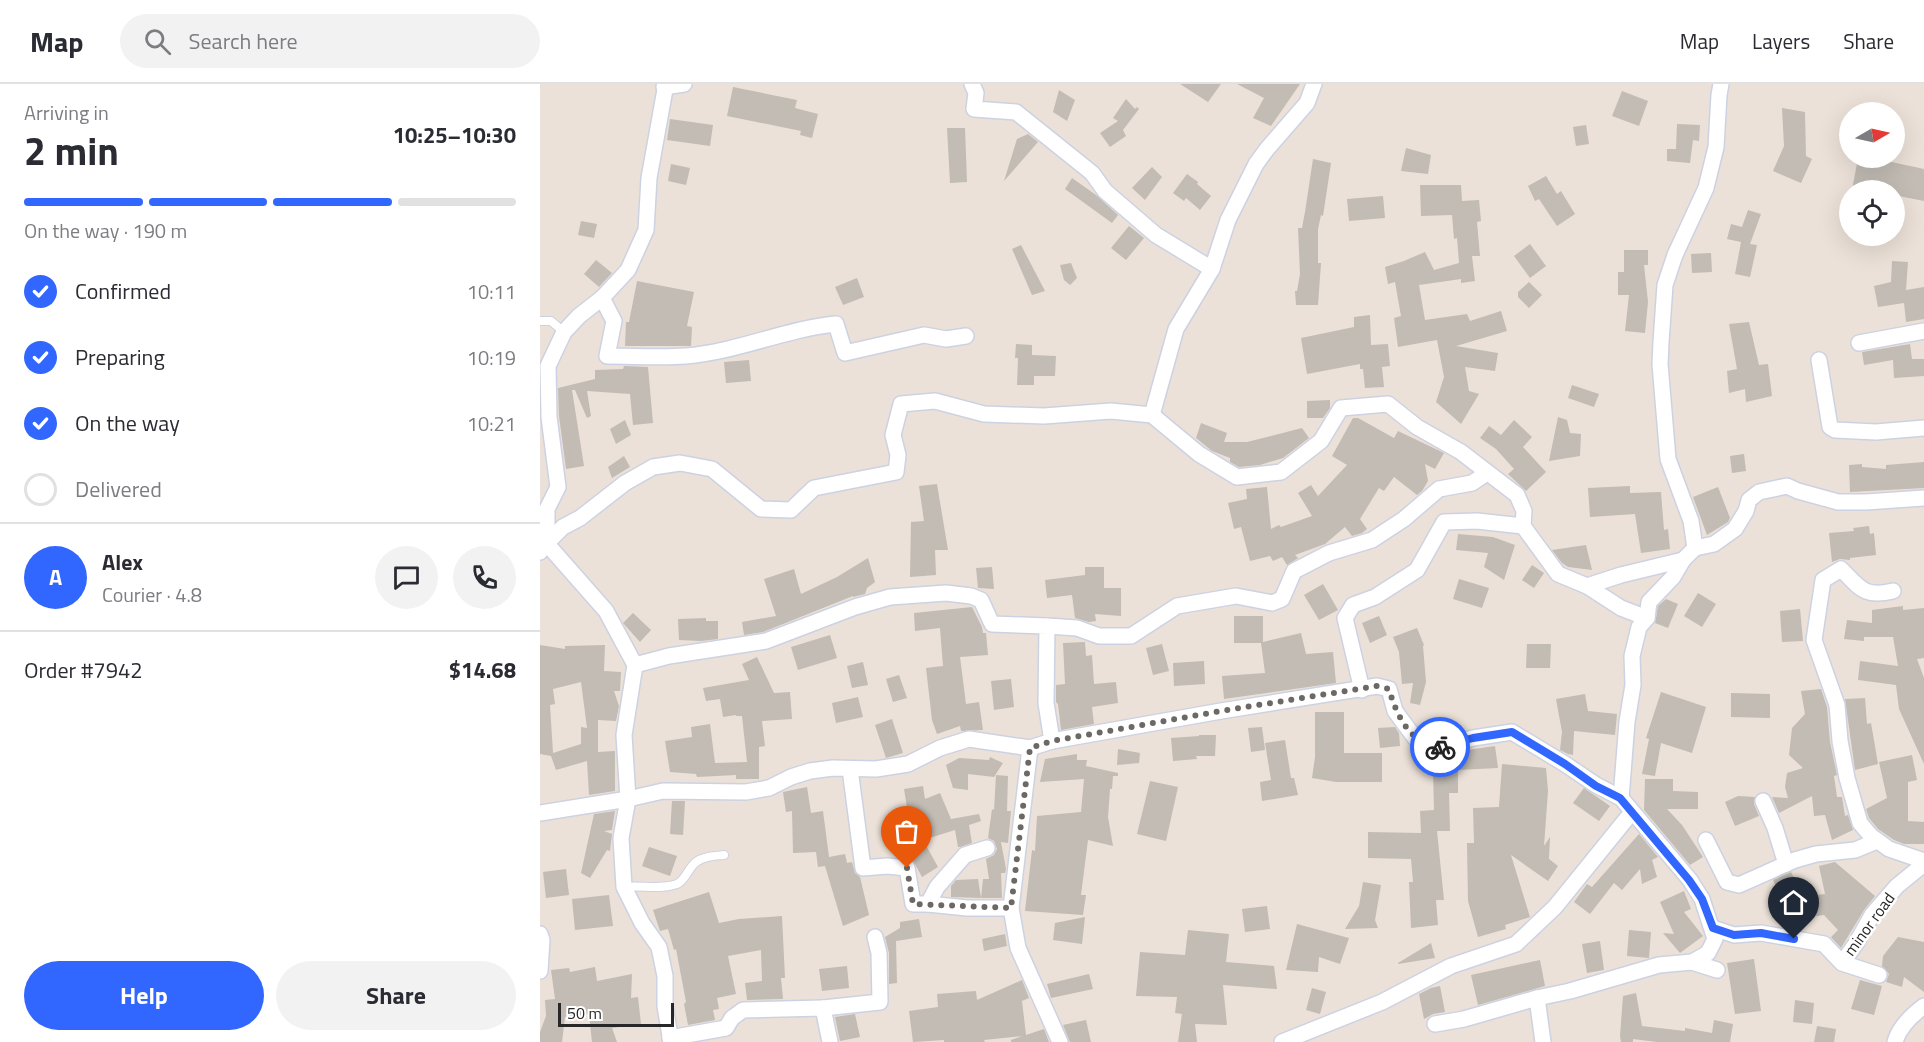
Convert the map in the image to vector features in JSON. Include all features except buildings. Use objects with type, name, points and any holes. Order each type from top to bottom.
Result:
[{"type":"street","points":[[543,548],[547,509],[558,487],[549,417],[548,366],[564,332],[579,316],[602,298],[628,270],[646,231],[649,178],[665,86],[684,84]]},
{"type":"street","points":[[972,84],[976,93],[974,109],[1016,112],[1092,173],[1105,191],[1156,235],[1212,269]]},
{"type":"street","points":[[1152,415],[1176,329],[1212,269],[1228,220],[1256,164],[1307,103],[1314,84]]},
{"type":"street","points":[[1695,548],[1690,521],[1668,459],[1660,364],[1661,342],[1665,285],[1675,255],[1706,188],[1716,147],[1721,84]]},
{"type":"street","points":[[602,298],[614,321],[607,356],[687,356],[760,342],[811,326],[836,324],[845,353],[924,335],[946,339],[966,336]]},
{"type":"street","points":[[1858,343],[1924,331]]},
{"type":"street","points":[[1819,360],[1830,427],[1835,430],[1876,432],[1924,428]]},
{"type":"street","points":[[543,548],[563,526],[580,518],[625,483],[653,467],[680,463],[712,469],[761,509],[791,510],[814,488],[896,472],[898,455],[893,435],[901,404],[935,401],[984,414],[1044,416],[1111,411],[1152,415],[1199,454],[1237,477],[1281,472],[1321,441],[1341,408],[1388,404],[1417,427],[1461,453],[1517,495],[1524,511],[1523,526],[1558,574],[1587,586],[1621,608],[1647,618]]},
{"type":"street","points":[[635,665],[669,656],[766,640],[855,607],[890,597],[946,593],[971,596],[981,600],[992,624],[1077,628],[1099,636],[1131,636],[1177,606],[1236,596],[1272,603],[1282,599],[1294,571],[1329,553],[1372,540],[1404,519],[1439,489],[1472,483],[1487,473]]},
{"type":"street","points":[[1620,798],[1633,685],[1632,656],[1639,627],[1647,618],[1649,602],[1673,577],[1683,560],[1695,548],[1714,544],[1735,529],[1746,511],[1749,500],[1759,492],[1787,486],[1838,502],[1924,498]]},
{"type":"street","points":[[1362,690],[1345,618],[1353,605],[1375,597],[1417,570],[1444,522],[1477,520],[1523,526]]},
{"type":"street","points":[[543,548],[606,611],[635,665],[624,735],[628,799],[621,838],[624,887],[642,922],[659,947],[665,975],[664,1006],[670,1040],[726,1028],[732,1018],[743,1010],[823,1008],[880,1002],[879,953],[875,937]]},
{"type":"street","points":[[1587,586],[1683,560]]},
{"type":"street","points":[[1893,591],[1881,594],[1863,591],[1841,569],[1823,580],[1814,640],[1837,705],[1840,741],[1860,823],[1877,841],[1924,863]]},
{"type":"street","points":[[1047,626],[1046,703],[1052,741]]},
{"type":"street","points":[[540,813],[663,791],[746,792],[769,788],[810,771],[833,768],[876,769],[908,764],[940,748],[969,739],[1030,748],[1052,741],[1377,686],[1389,689],[1395,711],[1415,738],[1438,748],[1473,738],[1512,732],[1596,786],[1620,798],[1689,880],[1702,899],[1715,939],[1708,953],[1692,962]]},
{"type":"street","points":[[1030,748],[1011,908],[1018,948],[1060,1042]]},
{"type":"street","points":[[850,769],[863,868],[887,866],[907,868],[913,904],[1011,908]]},
{"type":"street","points":[[1763,801],[1775,828],[1786,864]]},
{"type":"street","points":[[1282,1042],[1382,1002],[1451,966],[1516,945],[1555,907],[1632,812]]},
{"type":"street","points":[[1706,840],[1727,882],[1733,885],[1739,885],[1786,864],[1816,854],[1855,850],[1877,841]]},
{"type":"street","points":[[928,904],[938,887],[965,855],[987,848]]},
{"type":"street","name":"minor road","points":[[1713,928],[1734,935],[1761,933],[1824,944],[1842,963],[1872,915],[1897,886],[1924,863]]},
{"type":"street","points":[[540,934],[542,940],[540,971]]},
{"type":"street","points":[[1436,1024],[1464,1019],[1570,991],[1659,965],[1692,962],[1717,970]]},
{"type":"street","points":[[1537,998],[1543,1042]]},
{"type":"street","points":[[1895,1042],[1897,1035],[1907,1022],[1924,1006]]},
{"type":"street","points":[[823,1008],[830,1042]]},
{"type":"lane","points":[[540,321],[551,321],[564,332]]},
{"type":"lane","points":[[624,887],[640,885],[664,888],[681,882],[695,863],[706,856],[724,855]]},
{"type":"way so far","points":[[907,868],[913,904],[1011,908],[1030,748],[1052,741],[1377,686],[1389,689],[1395,711],[1415,738],[1440,747]]},
{"type":"route","points":[[1440,747],[1473,738],[1512,732],[1526,739],[1596,786],[1620,798],[1689,880],[1702,899],[1713,928],[1734,935],[1761,933],[1794,939]]}]
